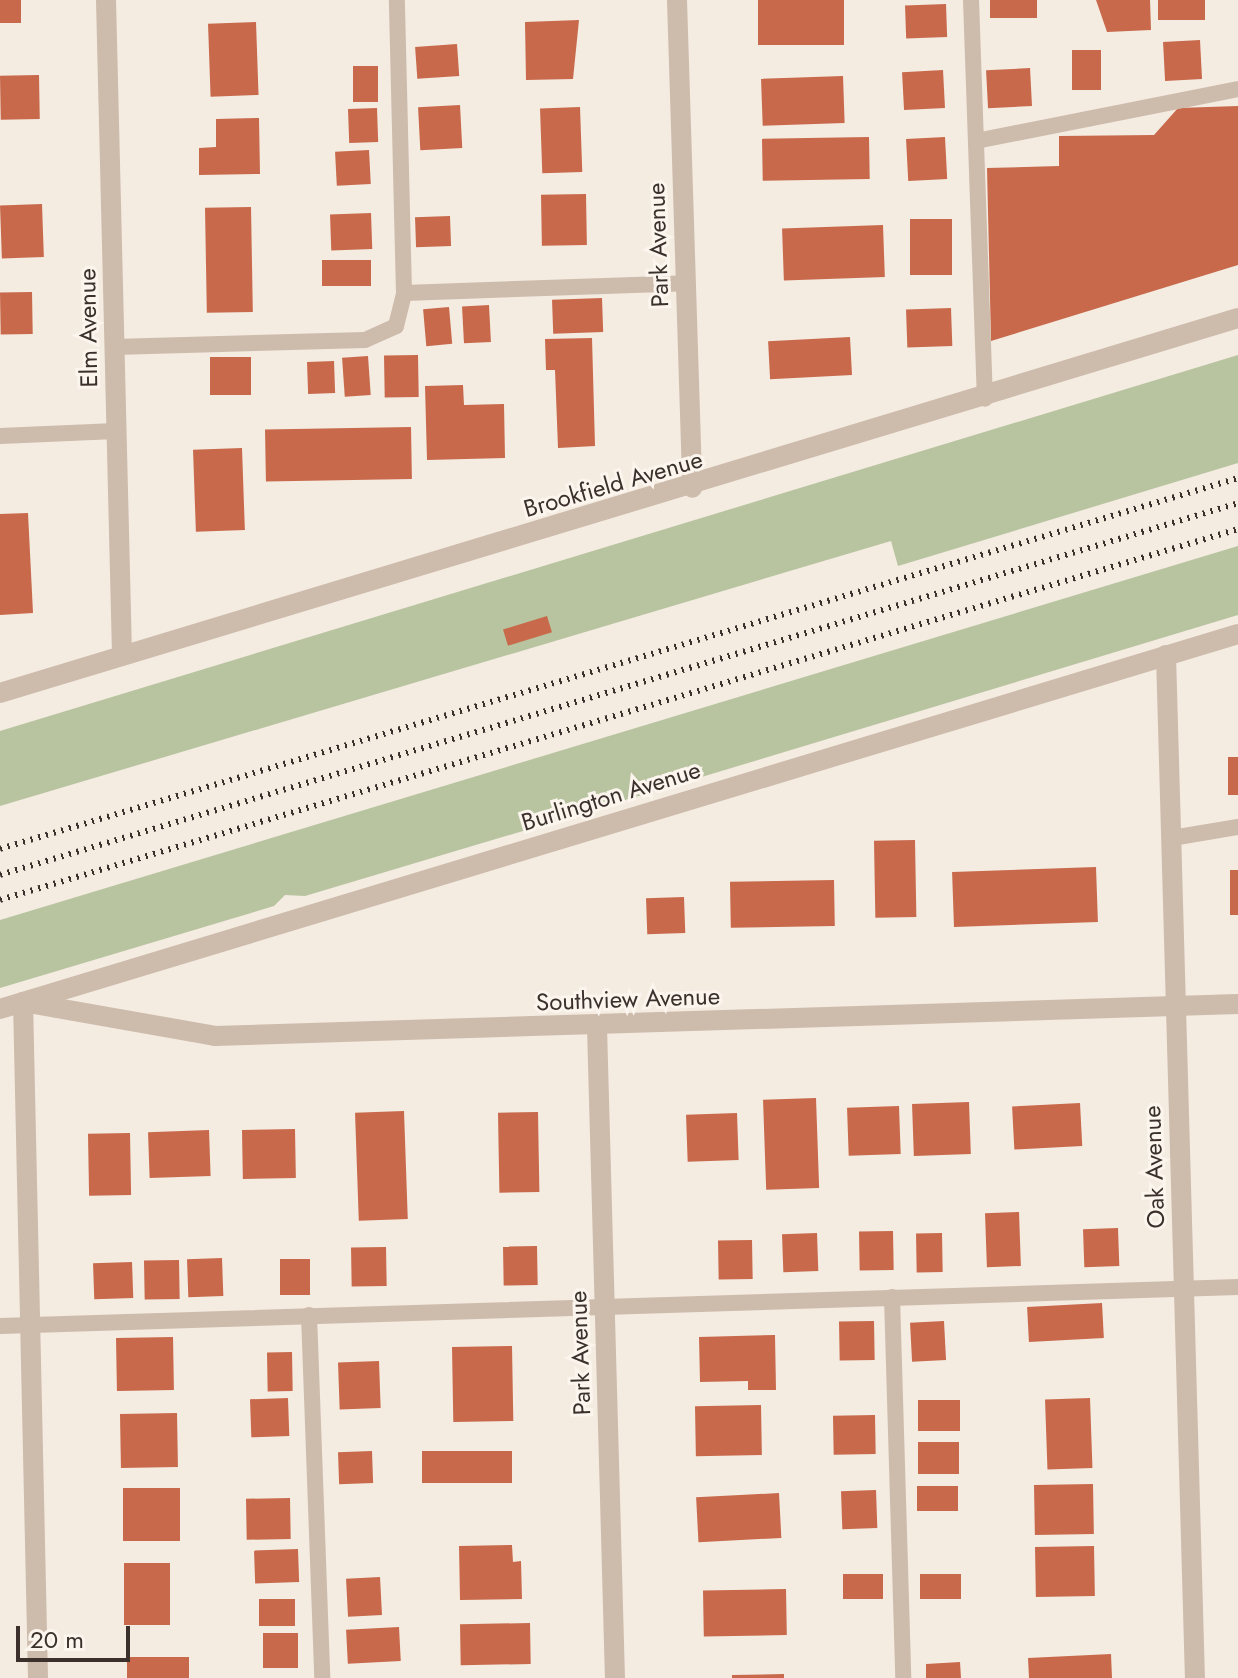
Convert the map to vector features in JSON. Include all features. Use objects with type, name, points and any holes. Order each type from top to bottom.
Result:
[{"type":"street","name":"Elm Avenue","points":[[106,0],[122,655]]},
{"type":"street","name":"Park Avenue","points":[[677,0],[692,488]]},
{"type":"street","name":"Brookfield Avenue","points":[[0,693],[692,488],[1238,318]]},
{"type":"street","name":"Burlington Avenue","points":[[0,1009],[1238,634]]},
{"type":"street","name":"Oak Avenue","points":[[1166,655],[1195,1678]]},
{"type":"street","name":"Southview Avenue","points":[[23,1002],[215,1036],[597,1027],[1238,1004]]},
{"type":"street","points":[[23,1002],[38,1678]]},
{"type":"street","name":"Park Avenue","points":[[597,1027],[615,1678]]},
{"type":"lane","points":[[114,347],[365,340],[396,326],[404,293],[397,0]]},
{"type":"lane","points":[[971,0],[985,399]]},
{"type":"lane","points":[[976,141],[1238,89]]},
{"type":"lane","points":[[404,293],[686,283]]},
{"type":"lane","points":[[0,436],[116,431]]},
{"type":"lane","points":[[1172,838],[1238,827]]},
{"type":"lane","points":[[0,1326],[1238,1287]]},
{"type":"lane","points":[[892,1297],[903,1678]]},
{"type":"lane","points":[[309,1315],[322,1678]]},
{"type":"green space","points":[[1238,355],[1238,463],[898,566],[891,541],[0,806],[0,731]]},
{"type":"green space","points":[[1238,546],[1238,615],[599,808],[583,805],[573,816],[305,896],[285,895],[274,906],[0,988],[0,920]]},
{"type":"building","points":[[0,0],[21,0],[21,23],[0,23]]},
{"type":"building","points":[[758,0],[844,0],[844,45],[758,45]]},
{"type":"building","points":[[990,0],[1037,0],[1037,18],[990,18]]},
{"type":"building","points":[[1096,0],[1150,0],[1151,30],[1107,32]]},
{"type":"building","points":[[1158,0],[1205,0],[1205,20],[1158,20]]},
{"type":"building","points":[[946,4],[947,37],[906,38],[905,5]]},
{"type":"building","points":[[579,20],[573,79],[526,80],[525,22]]},
{"type":"building","points":[[256,22],[259,95],[211,97],[208,24]]},
{"type":"building","points":[[1200,40],[1202,79],[1165,81],[1163,42]]},
{"type":"building","points":[[457,44],[459,76],[417,79],[415,47]]},
{"type":"building","points":[[1072,50],[1101,50],[1101,90],[1072,90]]},
{"type":"building","points":[[353,66],[378,66],[378,102],[353,102]]},
{"type":"building","points":[[1030,68],[1032,106],[988,108],[986,70]]},
{"type":"building","points":[[943,70],[945,108],[904,110],[902,72]]},
{"type":"building","points":[[39,75],[40,119],[1,120],[0,76]]},
{"type":"building","points":[[843,76],[845,123],[763,126],[761,79]]},
{"type":"building","points":[[460,105],[462,148],[420,150],[418,107]]},
{"type":"building","points":[[1238,106],[1238,265],[991,341],[987,168],[1059,166],[1059,136],[1154,135],[1178,108]]},
{"type":"building","points":[[580,107],[582,172],[542,173],[540,108]]},
{"type":"building","points":[[377,108],[378,142],[349,143],[348,109]]},
{"type":"building","points":[[259,118],[260,174],[199,175],[199,148],[216,147],[216,119]]},
{"type":"building","points":[[869,137],[870,179],[763,181],[762,139]]},
{"type":"building","points":[[945,137],[947,179],[908,181],[906,139]]},
{"type":"building","points":[[369,150],[371,184],[337,186],[335,152]]},
{"type":"building","points":[[586,194],[587,245],[542,246],[541,195]]},
{"type":"building","points":[[42,204],[44,257],[2,258],[0,205]]},
{"type":"building","points":[[251,207],[253,312],[207,313],[205,208]]},
{"type":"building","points":[[371,213],[372,249],[331,250],[330,214]]},
{"type":"building","points":[[450,216],[451,246],[416,247],[415,217]]},
{"type":"building","points":[[910,219],[952,219],[952,275],[910,275]]},
{"type":"building","points":[[883,225],[885,277],[784,280],[782,229]]},
{"type":"building","points":[[322,260],[371,260],[371,286],[322,286]]},
{"type":"building","points":[[32,292],[33,334],[1,335],[0,293]]},
{"type":"building","points":[[602,298],[603,332],[553,334],[552,300]]},
{"type":"building","points":[[489,305],[491,342],[464,343],[462,306]]},
{"type":"building","points":[[449,307],[452,344],[426,346],[423,309]]},
{"type":"building","points":[[951,308],[952,346],[907,348],[906,310]]},
{"type":"building","points":[[850,337],[852,375],[770,379],[768,341]]},
{"type":"building","points":[[592,338],[595,446],[558,448],[555,370],[546,370],[545,339]]},
{"type":"building","points":[[418,355],[419,397],[385,398],[384,356]]},
{"type":"building","points":[[368,356],[371,395],[345,397],[342,358]]},
{"type":"building","points":[[210,357],[251,357],[251,395],[210,395]]},
{"type":"building","points":[[334,361],[335,393],[308,394],[307,362]]},
{"type":"building","points":[[463,385],[464,405],[504,404],[505,458],[427,460],[425,386]]},
{"type":"building","points":[[411,427],[412,479],[266,482],[265,430]]},
{"type":"building","points":[[242,448],[245,530],[196,532],[193,450]]},
{"type":"building","points":[[28,513],[33,613],[0,615],[0,514]]},
{"type":"building","points":[[547,616],[552,632],[508,646],[503,629]]},
{"type":"building","points":[[1228,757],[1238,757],[1238,795],[1228,795]]},
{"type":"building","points":[[915,840],[916,917],[875,918],[874,841]]},
{"type":"building","points":[[1096,867],[1098,922],[954,927],[952,872]]},
{"type":"building","points":[[1230,870],[1238,870],[1238,915],[1230,915]]},
{"type":"building","points":[[834,880],[835,926],[731,928],[730,882]]},
{"type":"building","points":[[684,897],[685,933],[647,934],[646,898]]},
{"type":"building","points":[[816,1098],[819,1188],[766,1190],[763,1100]]},
{"type":"building","points":[[969,1102],[971,1154],[914,1156],[912,1104]]},
{"type":"building","points":[[1080,1103],[1082,1146],[1014,1149],[1012,1107]]},
{"type":"building","points":[[899,1106],[901,1154],[849,1156],[847,1108]]},
{"type":"building","points":[[404,1111],[408,1219],[359,1221],[355,1113]]},
{"type":"building","points":[[538,1112],[539,1192],[499,1193],[498,1113]]},
{"type":"building","points":[[737,1113],[739,1160],[688,1162],[686,1115]]},
{"type":"building","points":[[295,1129],[296,1178],[243,1179],[242,1130]]},
{"type":"building","points":[[209,1130],[211,1176],[150,1178],[148,1132]]},
{"type":"building","points":[[130,1133],[131,1195],[89,1196],[88,1134]]},
{"type":"building","points":[[1019,1212],[1021,1266],[987,1267],[985,1213]]},
{"type":"building","points":[[1118,1228],[1119,1266],[1084,1267],[1083,1229]]},
{"type":"building","points":[[893,1231],[894,1270],[860,1271],[859,1232]]},
{"type":"building","points":[[817,1233],[818,1271],[783,1272],[782,1234]]},
{"type":"building","points":[[916,1233],[942,1233],[943,1272],[917,1272]]},
{"type":"building","points":[[752,1240],[753,1279],[719,1280],[718,1241]]},
{"type":"building","points":[[537,1246],[538,1285],[504,1286],[503,1247]]},
{"type":"building","points":[[386,1247],[387,1286],[352,1287],[351,1248]]},
{"type":"building","points":[[222,1258],[223,1296],[188,1297],[187,1259]]},
{"type":"building","points":[[280,1259],[310,1259],[310,1295],[280,1295]]},
{"type":"building","points":[[179,1260],[180,1299],[145,1300],[144,1261]]},
{"type":"building","points":[[132,1262],[133,1298],[94,1299],[93,1263]]},
{"type":"building","points":[[1102,1303],[1104,1338],[1029,1342],[1027,1307]]},
{"type":"building","points":[[874,1321],[875,1360],[840,1361],[839,1322]]},
{"type":"building","points":[[944,1321],[946,1360],[912,1362],[910,1323]]},
{"type":"building","points":[[775,1335],[776,1390],[748,1390],[748,1381],[700,1382],[699,1337]]},
{"type":"building","points":[[173,1337],[174,1390],[117,1391],[116,1338]]},
{"type":"building","points":[[512,1346],[513,1421],[453,1422],[452,1347]]},
{"type":"building","points":[[267,1352],[292,1352],[293,1391],[268,1391]]},
{"type":"building","points":[[379,1361],[381,1408],[340,1409],[338,1362]]},
{"type":"building","points":[[288,1398],[289,1436],[251,1437],[250,1399]]},
{"type":"building","points":[[1090,1398],[1092,1468],[1047,1470],[1045,1400]]},
{"type":"building","points":[[918,1400],[960,1400],[960,1431],[918,1431]]},
{"type":"building","points":[[761,1405],[762,1455],[696,1456],[695,1406]]},
{"type":"building","points":[[177,1413],[178,1467],[121,1468],[120,1414]]},
{"type":"building","points":[[875,1415],[876,1454],[834,1455],[833,1416]]},
{"type":"building","points":[[918,1442],[959,1442],[959,1474],[918,1474]]},
{"type":"building","points":[[372,1451],[373,1483],[339,1484],[338,1452]]},
{"type":"building","points":[[422,1451],[512,1451],[512,1483],[422,1483]]},
{"type":"building","points":[[1093,1484],[1094,1534],[1035,1535],[1034,1485]]},
{"type":"building","points":[[917,1486],[958,1486],[958,1511],[917,1511]]},
{"type":"building","points":[[123,1488],[180,1488],[180,1541],[123,1541]]},
{"type":"building","points":[[876,1490],[877,1528],[842,1529],[841,1491]]},
{"type":"building","points":[[779,1493],[781,1538],[698,1542],[696,1497]]},
{"type":"building","points":[[290,1498],[291,1539],[247,1540],[246,1499]]},
{"type":"building","points":[[512,1545],[513,1562],[521,1561],[522,1599],[460,1600],[459,1546]]},
{"type":"building","points":[[1094,1546],[1095,1596],[1036,1597],[1035,1547]]},
{"type":"building","points":[[298,1549],[299,1582],[255,1584],[254,1551]]},
{"type":"building","points":[[124,1563],[170,1563],[170,1625],[124,1625]]},
{"type":"building","points":[[843,1574],[883,1574],[883,1599],[843,1599]]},
{"type":"building","points":[[920,1574],[961,1574],[961,1599],[920,1599]]},
{"type":"building","points":[[380,1577],[382,1615],[348,1617],[346,1579]]},
{"type":"building","points":[[786,1589],[787,1635],[704,1636],[703,1590]]},
{"type":"building","points":[[259,1599],[295,1599],[295,1626],[259,1626]]},
{"type":"building","points":[[530,1623],[531,1664],[461,1665],[460,1624]]},
{"type":"building","points":[[399,1627],[401,1661],[348,1664],[346,1630]]},
{"type":"building","points":[[263,1633],[298,1633],[298,1668],[263,1668]]},
{"type":"building","points":[[1111,1654],[1112,1678],[1029,1678],[1028,1658]]},
{"type":"building","points":[[127,1657],[189,1657],[189,1678],[127,1678]]},
{"type":"building","points":[[960,1662],[961,1678],[926,1678],[926,1664]]},
{"type":"building","points":[[784,1674],[784,1678],[732,1678],[732,1675]]},
{"type":"railway","points":[[0,849],[1238,478]]},
{"type":"railway","points":[[0,875],[1238,503]]},
{"type":"railway","points":[[0,900],[1238,529]]}]
